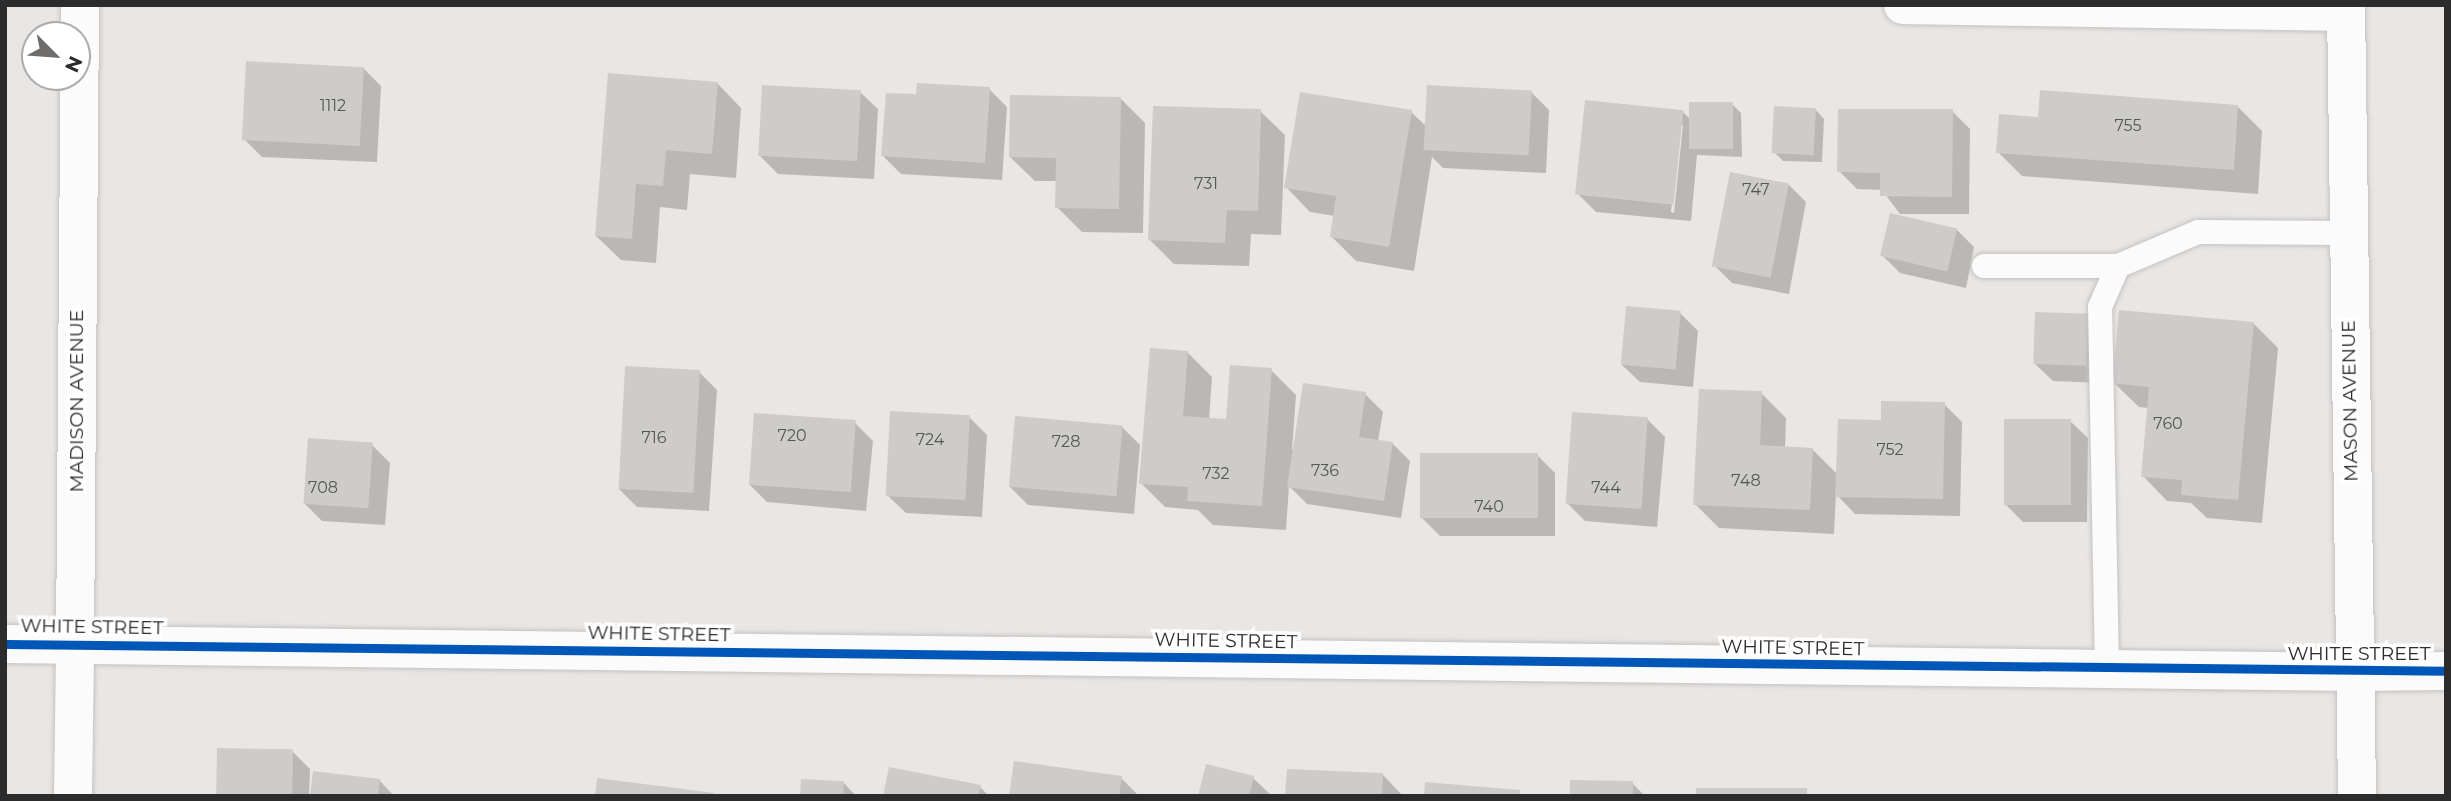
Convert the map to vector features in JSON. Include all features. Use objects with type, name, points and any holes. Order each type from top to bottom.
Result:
[{"type":"street","name":"MADISON AVENUE","points":[[73,796],[80,5]]},
{"type":"street","points":[[1903,5],[2346,8]]},
{"type":"street","name":"MASON AVENUE","points":[[2346,8],[2346,233],[2357,796]]},
{"type":"street","name":"WHITE STREET","points":[[5,644],[2446,671]]},
{"type":"lane","points":[[1984,265],[2118,266],[2198,232],[2346,233]]},
{"type":"lane","points":[[2107,669],[2100,307],[2118,266]]},
{"type":"building","points":[[246,61],[364,67],[360,146],[242,140]]},
{"type":"building","points":[[608,73],[718,82],[712,154],[666,150],[663,186],[636,184],[632,239],[595,236]]},
{"type":"building","points":[[917,83],[990,87],[985,163],[881,156],[886,93],[916,94]]},
{"type":"building","points":[[762,85],[861,90],[857,161],[758,156]]},
{"type":"building","points":[[1427,85],[1532,90],[1528,155],[1424,150]]},
{"type":"building","points":[[2040,90],[2238,105],[2234,170],[1996,153],[1999,114],[2038,117]]},
{"type":"building","points":[[1300,92],[1412,110],[1389,247],[1330,237],[1336,196],[1284,188]]},
{"type":"building","points":[[1010,95],[1121,97],[1119,209],[1055,208],[1056,158],[1009,157]]},
{"type":"building","points":[[1585,100],[1683,110],[1674,205],[1575,194]]},
{"type":"building","points":[[1689,102],[1733,102],[1733,149],[1689,149]]},
{"type":"building","points":[[1153,106],[1261,109],[1258,211],[1227,210],[1225,243],[1148,240]]},
{"type":"building","points":[[1774,106],[1816,108],[1813,155],[1772,153]]},
{"type":"building","points":[[1838,109],[1953,109],[1952,197],[1880,196],[1880,173],[1837,172]]},
{"type":"building","points":[[1730,172],[1789,183],[1771,278],[1712,266]]},
{"type":"building","points":[[1890,213],[1957,229],[1947,271],[1880,256]]},
{"type":"building","points":[[1626,306],[1681,311],[1676,370],[1621,365]]},
{"type":"building","points":[[2119,310],[2254,322],[2238,500],[2181,495],[2182,480],[2141,477],[2149,387],[2112,383]]},
{"type":"building","points":[[2035,312],[2088,314],[2086,366],[2033,364]]},
{"type":"building","points":[[1150,348],[1188,351],[1183,416],[1226,419],[1230,365],[1272,368],[1262,506],[1187,501],[1188,487],[1139,484]]},
{"type":"building","points":[[625,366],[700,370],[693,493],[619,489]]},
{"type":"building","points":[[1303,383],[1366,392],[1359,437],[1393,442],[1384,501],[1287,487]]},
{"type":"building","points":[[1699,389],[1762,391],[1760,445],[1813,448],[1810,510],[1693,505]]},
{"type":"building","points":[[1881,401],[1945,402],[1943,499],[1835,497],[1838,419],[1881,420]]},
{"type":"building","points":[[890,411],[970,415],[965,500],[886,496]]},
{"type":"building","points":[[1572,412],[1648,417],[1641,509],[1566,504]]},
{"type":"building","points":[[754,413],[856,420],[851,492],[749,485]]},
{"type":"building","points":[[1015,416],[1123,425],[1116,496],[1009,487]]},
{"type":"building","points":[[2004,419],[2071,419],[2071,505],[2004,505]]},
{"type":"building","points":[[308,438],[373,443],[368,508],[303,504]]},
{"type":"building","points":[[1420,453],[1538,453],[1538,518],[1420,518]]},
{"type":"building","points":[[217,748],[293,749],[292,796],[216,796]]},
{"type":"building","points":[[1014,761],[1122,776],[1119,796],[1009,796]]},
{"type":"building","points":[[1206,764],[1254,776],[1249,796],[1198,796]]},
{"type":"building","points":[[889,767],[981,785],[978,796],[883,796]]},
{"type":"building","points":[[1287,769],[1383,773],[1382,796],[1285,796]]},
{"type":"building","points":[[313,771],[380,779],[378,796],[310,796]]},
{"type":"building","points":[[597,778],[714,793],[714,796],[595,796]]},
{"type":"building","points":[[801,779],[844,781],[843,796],[800,796]]},
{"type":"building","points":[[1570,780],[1633,781],[1633,796],[1570,796]]},
{"type":"building","points":[[1425,782],[1520,790],[1520,796],[1424,796]]},
{"type":"building","points":[[1696,788],[1807,788],[1807,796],[1696,796]]},
{"type":"cycle path","points":[[5,644],[2446,671]]}]
